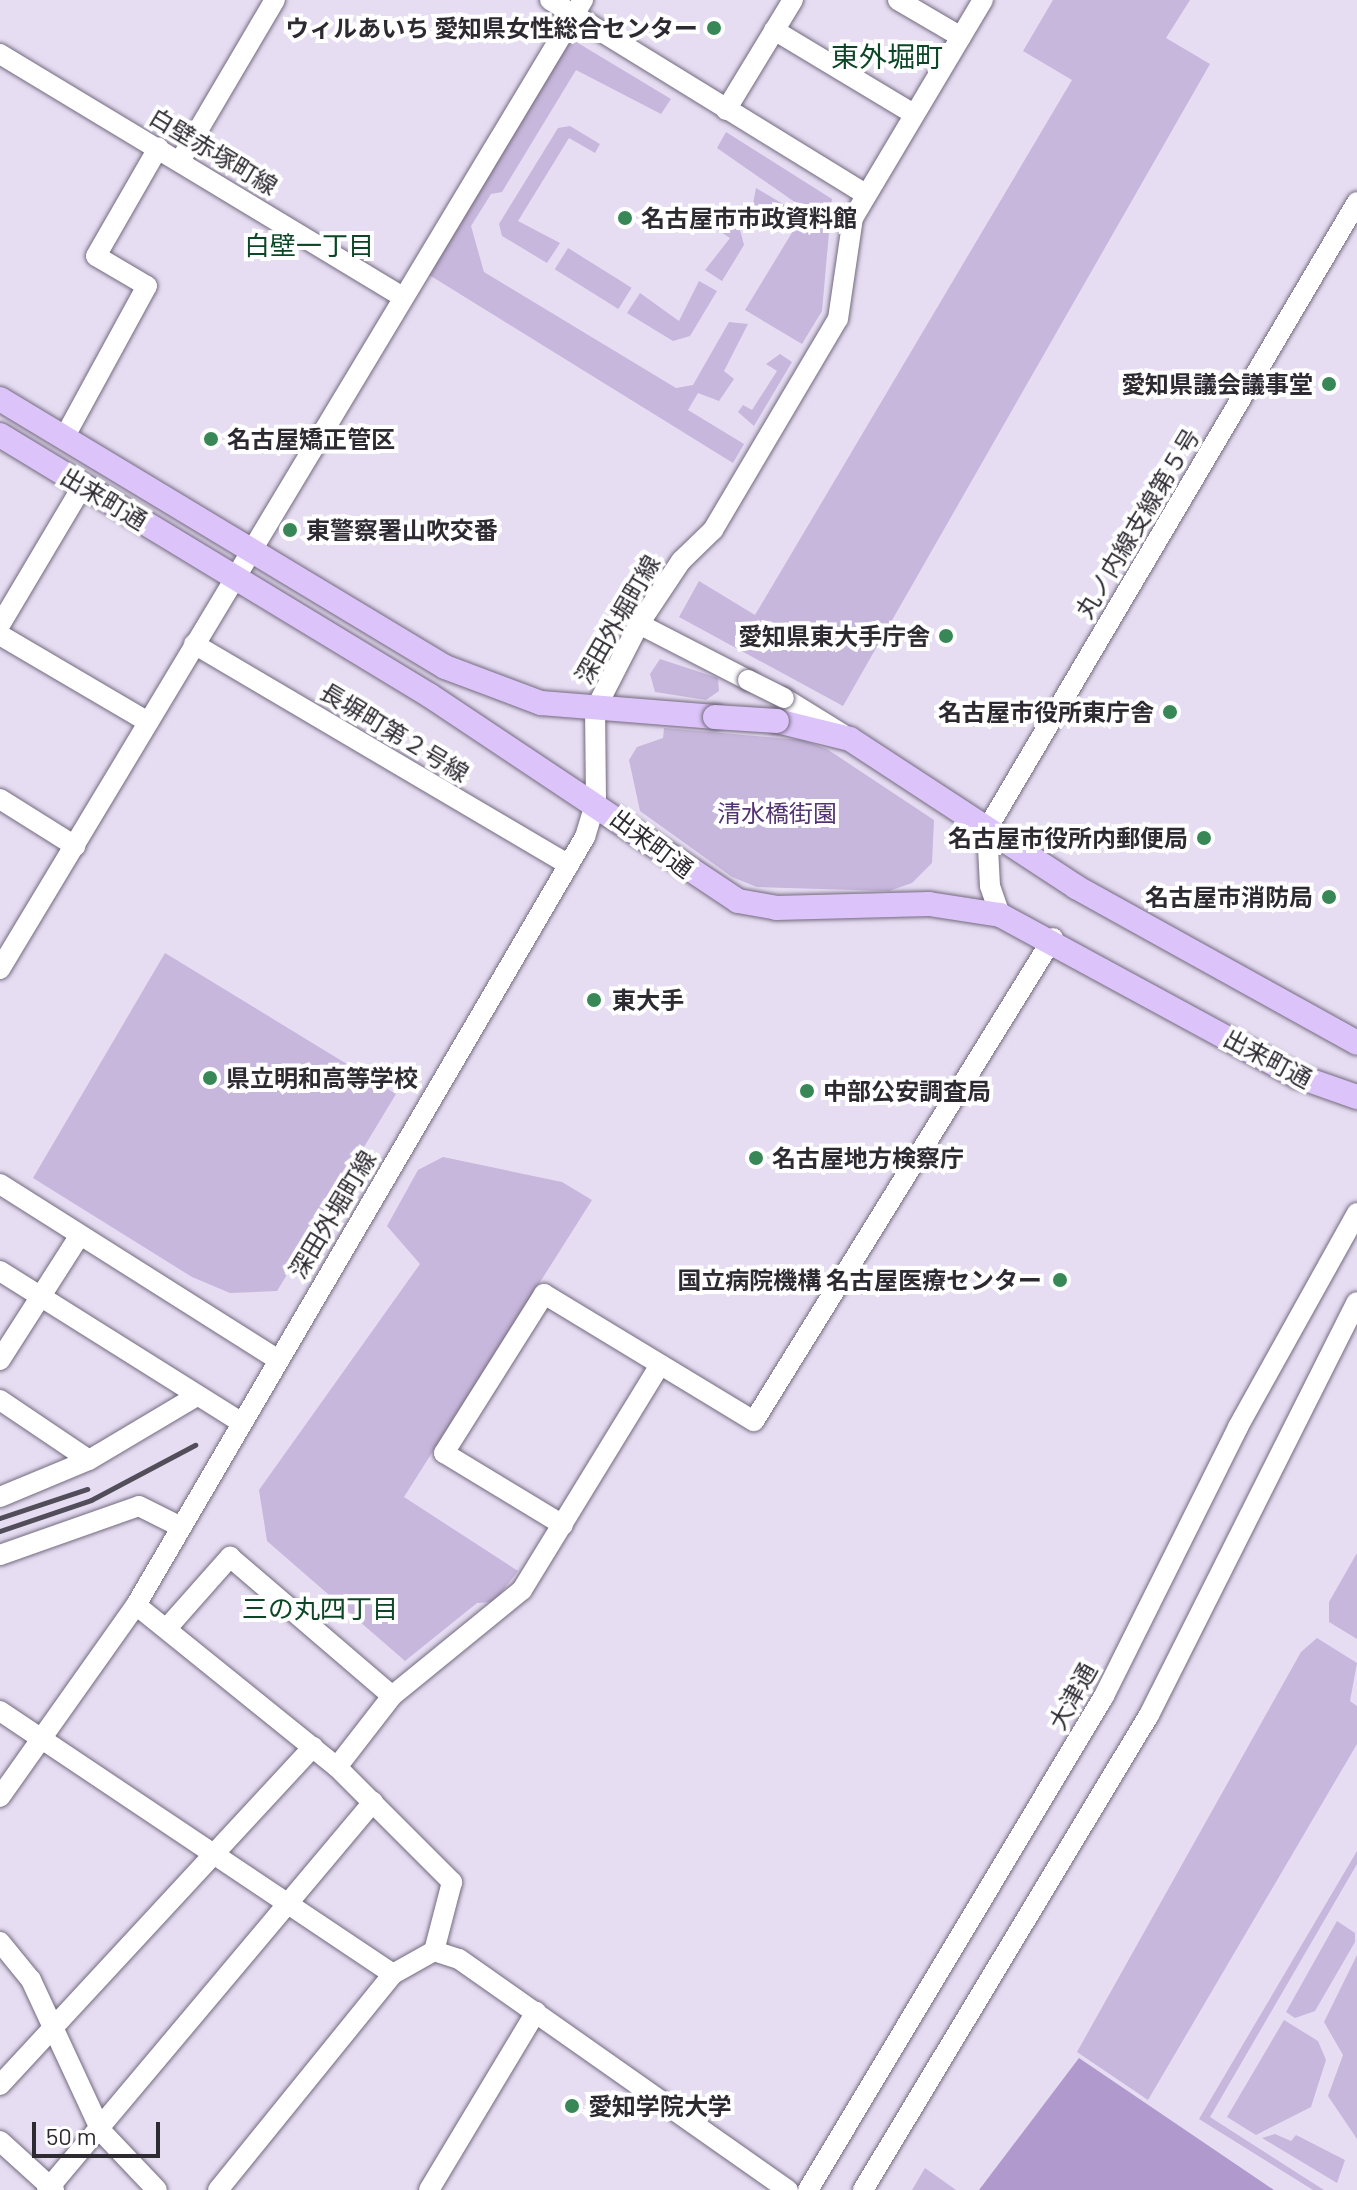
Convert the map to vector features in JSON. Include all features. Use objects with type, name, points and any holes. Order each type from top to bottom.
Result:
[{"type":"main road","name":"出来町通","points":[[0,399],[445,667],[541,703],[595,710],[715,717],[780,709],[850,739],[1076,887],[1357,1043]]},
{"type":"main road","name":"出来町通","points":[[0,435],[596,801],[738,901],[776,908],[929,904],[1000,915],[1053,938],[1297,1076],[1357,1097]]},
{"type":"street","points":[[180,161],[275,0]]},
{"type":"street","points":[[550,0],[578,7],[726,110],[865,194]]},
{"type":"street","points":[[726,110],[793,0]]},
{"type":"street","points":[[898,0],[961,37]]},
{"type":"street","name":"深田外堀町線","points":[[0,1797],[136,1605],[277,1359],[569,865],[596,801],[595,710],[639,624],[681,561],[713,530],[838,319],[853,218],[983,0]]},
{"type":"street","points":[[0,969],[400,295],[578,7]]},
{"type":"street","points":[[774,30],[914,114]]},
{"type":"street","name":"白壁赤塚町線","points":[[0,54],[400,295]]},
{"type":"street","points":[[64,438],[147,286],[96,256],[158,148]]},
{"type":"street","name":"丸ノ内線支線第５号","points":[[987,829],[1357,202]]},
{"type":"street","points":[[0,625],[83,485]]},
{"type":"street","points":[[639,624],[748,680],[780,709]]},
{"type":"street","points":[[0,635],[148,722]]},
{"type":"street","name":"長塀町第２号線","points":[[194,644],[569,865]]},
{"type":"street","points":[[2,805],[75,846]]},
{"type":"street","points":[[987,829],[990,886],[1000,915]]},
{"type":"street","points":[[563,1525],[444,1453],[544,1294],[754,1421],[1053,938]]},
{"type":"street","points":[[0,1184],[277,1359]]},
{"type":"street","name":"大津通","points":[[808,2190],[1104,1696],[1238,1427],[1357,1213]]},
{"type":"street","points":[[0,1360],[80,1235]]},
{"type":"street","points":[[0,1271],[195,1397],[241,1422]]},
{"type":"street","points":[[863,2190],[1149,1715],[1357,1302]]},
{"type":"street","points":[[337,1767],[392,1696],[522,1590],[660,1365]]},
{"type":"street","points":[[0,1497],[89,1460],[195,1397]]},
{"type":"street","points":[[0,1400],[89,1460]]},
{"type":"street","points":[[0,1555],[139,1506],[181,1527]]},
{"type":"street","points":[[168,1627],[230,1557],[392,1696]]},
{"type":"street","points":[[136,1605],[168,1627],[337,1767],[452,1882],[434,1951],[393,1974],[218,2190]]},
{"type":"street","points":[[0,1711],[393,1974]]},
{"type":"street","points":[[0,2085],[56,2029],[313,1747]]},
{"type":"street","points":[[0,2141],[51,2189],[373,1802]]},
{"type":"street","points":[[0,1942],[56,2029],[101,2131],[157,2190]]},
{"type":"street","points":[[434,1951],[459,1959],[788,2190]]},
{"type":"street","points":[[429,2190],[536,2012]]},
{"type":"green space","points":[[1053,0],[1190,0],[1166,38],[1210,64],[843,706],[679,617],[699,581],[755,615],[1072,80],[1023,51]]},
{"type":"green space","points":[[573,40],[671,99],[661,114],[576,70],[502,192],[491,194],[471,226],[484,272],[676,388],[693,385],[729,322],[748,324],[724,371],[734,379],[719,401],[698,393],[688,410],[744,444],[733,463],[426,273],[564,43]]},
{"type":"green space","points":[[570,126],[600,144],[595,153],[569,138],[518,221],[560,243],[547,263],[502,236],[499,224],[558,128]]},
{"type":"green space","points":[[726,132],[832,199],[822,311],[802,344],[745,310],[793,231],[786,226],[799,205],[717,148]]},
{"type":"green space","points":[[756,188],[788,207],[780,220],[753,204]]},
{"type":"green space","points":[[710,211],[740,230],[744,245],[722,281],[705,270],[730,238],[704,221]]},
{"type":"green space","points":[[568,248],[632,288],[618,309],[555,269]]},
{"type":"green space","points":[[699,281],[717,291],[690,336],[673,341],[627,313],[640,293],[679,321]]},
{"type":"green space","points":[[780,354],[792,362],[754,426],[738,412],[743,405],[752,410],[777,371],[766,364]]},
{"type":"green space","points":[[660,659],[718,678],[719,691],[706,700],[655,692],[650,674]]},
{"type":"green space","name":"清水橋街園","points":[[664,728],[802,740],[827,749],[934,820],[932,863],[912,883],[889,891],[757,887],[732,877],[640,811],[629,760],[637,747],[663,738]]},
{"type":"green space","points":[[165,953],[396,1094],[277,1291],[230,1293],[192,1277],[33,1178]]},
{"type":"green space","points":[[443,1157],[562,1182],[592,1200],[404,1497],[518,1571],[494,1602],[477,1603],[405,1661],[267,1541],[259,1490],[420,1264],[387,1226],[418,1170]]},
{"type":"green space","points":[[1357,1553],[1357,1639],[1329,1622],[1329,1602]]},
{"type":"green space","points":[[1317,1638],[1357,1663],[1350,1701],[1357,1706],[1357,1744],[1148,2100],[1077,2052],[1301,1652]]},
{"type":"green space","points":[[1357,1851],[1357,1864],[1210,2117],[1324,2190],[1313,2190],[1199,2119]]},
{"type":"green space","points":[[1337,1921],[1355,1933],[1355,1942],[1315,2011],[1295,2018],[1286,2012]]},
{"type":"green space","points":[[1357,1955],[1357,2139],[1328,2096],[1343,2055],[1324,2022]]},
{"type":"green space","points":[[1284,2020],[1318,2041],[1326,2060],[1311,2107],[1256,2135],[1227,2117]]},
{"type":"green space","points":[[1275,2134],[1291,2141],[1296,2135],[1345,2160],[1337,2183],[1262,2138]]},
{"type":"green space","points":[[925,2168],[956,2190],[912,2190]]},
{"type":"shaded area","points":[[1079,2058],[1274,2190],[979,2190]]},
{"type":"railway","points":[[0,1531],[91,1500],[195,1445]]},
{"type":"railway","points":[[0,1518],[87,1489]]},
{"type":"place","name":"ウィルあいち 愛知県女性総合センター","points":[[714,28]]},
{"type":"place","name":"名古屋市市政資料館","points":[[625,218]]},
{"type":"place","name":"愛知県議会議事堂","points":[[1329,384]]},
{"type":"place","name":"名古屋矯正管区","points":[[211,439]]},
{"type":"place","name":"東警察署山吹交番","points":[[290,530]]},
{"type":"place","name":"愛知県東大手庁舎","points":[[946,636]]},
{"type":"place","name":"名古屋市役所東庁舎","points":[[1170,712]]},
{"type":"place","name":"名古屋市役所内郵便局","points":[[1204,838]]},
{"type":"place","name":"名古屋市消防局","points":[[1329,897]]},
{"type":"place","name":"東大手","points":[[594,1000]]},
{"type":"place","name":"県立明和高等学校","points":[[210,1078]]},
{"type":"place","name":"中部公安調査局","points":[[807,1091]]},
{"type":"place","name":"名古屋地方検察庁","points":[[756,1158]]},
{"type":"place","name":"国立病院機構 名古屋医療センター","points":[[1060,1280]]},
{"type":"place","name":"愛知学院大学","points":[[572,2106]]},
{"type":"district","name":"東外堀町","points":[[887,56]]},
{"type":"district","name":"白壁一丁目","points":[[309,245]]},
{"type":"district","name":"三の丸四丁目","points":[[320,1608]]}]
